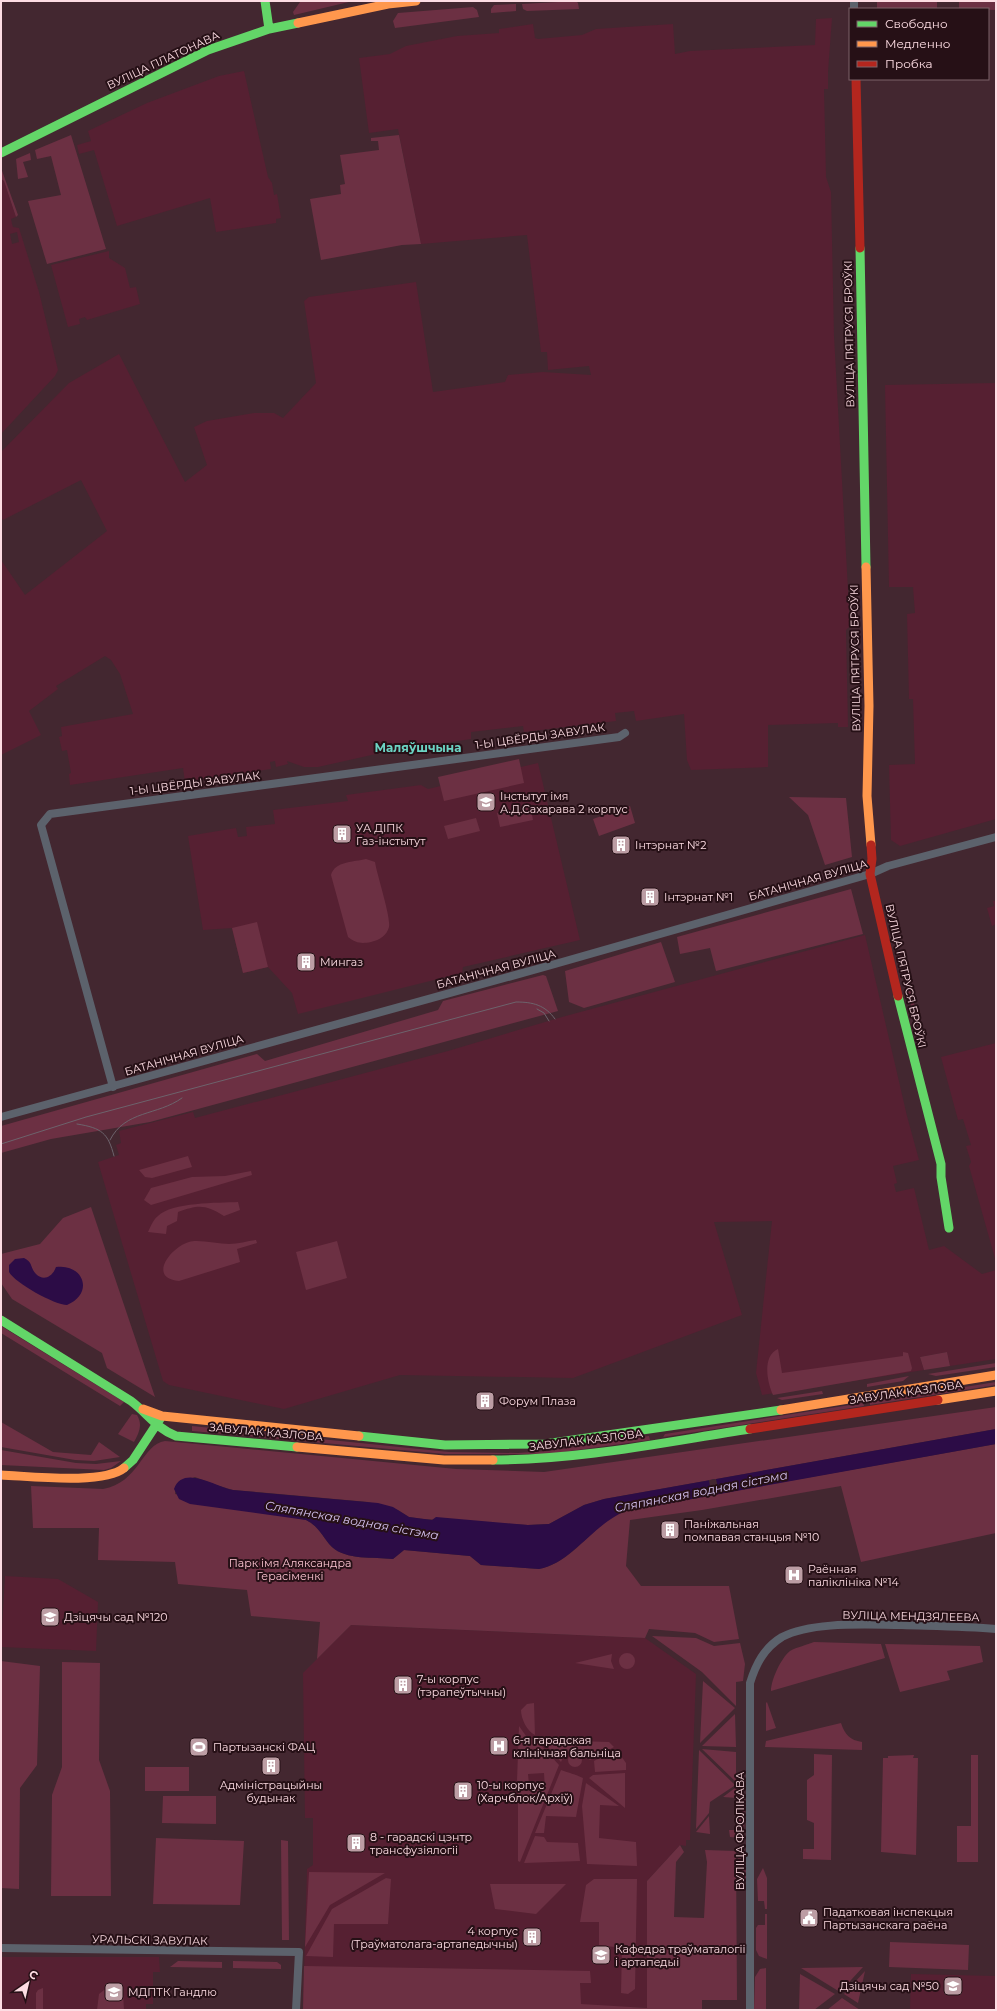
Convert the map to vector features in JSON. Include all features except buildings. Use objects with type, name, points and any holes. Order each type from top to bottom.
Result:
[{"type":"main road","points":[[265,1],[269,29]]},
{"type":"main road","name":"ВУЛІЦА ПЛАТОНАВА","points":[[1,153],[208,50],[269,29],[388,4],[416,1]]},
{"type":"main road","name":"ВУЛІЦА ПЯТРУСЯ БРОЎКІ","points":[[856,80],[869,706],[867,796],[872,859],[870,874],[908,1039],[942,1164],[941,1177],[949,1228]]},
{"type":"main road","name":"ЗАВУЛАК КАЗЛОВА","points":[[1,1320],[142,1409],[162,1416],[445,1445],[545,1444],[996,1375]]},
{"type":"main road","name":"ЗАВУЛАК КАЗЛОВА","points":[[142,1409],[155,1424],[168,1434],[176,1436],[444,1460],[533,1460],[996,1391]]},
{"type":"main road","points":[[1,1475],[90,1478],[108,1476],[120,1471],[133,1460],[155,1424],[162,1416]]},
{"type":"main road","points":[[657,1428],[660,1442]]},
{"type":"street","name":"1-Ы ЦВЁРДЫ ЗАВУЛАК","points":[[113,1087],[41,825],[50,814],[619,736],[625,733]]},
{"type":"street","name":"БАТАНІЧНАЯ ВУЛІЦА","points":[[1,1117],[555,964],[870,874],[888,866],[996,837]]},
{"type":"street","name":"ВУЛІЦА МЕНДЗЯЛЕЕВА","points":[[762,1654],[783,1637],[811,1629],[857,1624],[996,1629]]},
{"type":"street","name":"ВУЛІЦА ФРОЛІКАВА","points":[[750,2010],[750,1683],[762,1654]]},
{"type":"street","name":"УРАЛЬСКІ ЗАВУЛАК","points":[[1,1948],[299,1952],[296,2010]]},
{"type":"shaded area","points":[[832,18],[828,89],[824,89],[826,177],[831,192],[834,336],[850,626],[846,630],[848,727],[838,727],[838,723],[768,725],[768,767],[691,770],[687,760],[684,714],[636,721],[634,711],[615,713],[616,721],[524,732],[523,726],[471,732],[471,739],[376,754],[318,767],[304,767],[287,761],[288,764],[276,767],[275,761],[270,762],[271,769],[185,782],[183,768],[70,785],[69,774],[71,773],[67,750],[62,751],[59,737],[62,736],[61,727],[133,714],[120,674],[111,660],[105,656],[56,686],[58,689],[29,711],[41,735],[1,755],[1,560],[25,595],[107,531],[81,480],[3,520],[1,517],[1,452],[69,383],[119,354],[185,482],[207,465],[194,427],[207,421],[254,413],[274,413],[283,418],[316,383],[304,301],[309,297],[416,282],[433,392],[505,382],[508,375],[543,372],[591,375],[589,366],[548,370],[547,352],[541,352],[527,235],[421,244],[398,129],[369,133],[359,58],[390,54],[406,46],[457,36],[499,33],[499,29],[533,24],[535,38],[538,39],[582,35],[596,29],[673,24],[675,54],[690,51],[815,45],[816,19]]},
{"type":"shaded area","points":[[244,71],[268,177],[272,183],[274,195],[277,194],[281,218],[276,219],[276,223],[216,232],[210,198],[117,226],[94,150],[79,154],[77,145],[91,141],[88,131],[147,103],[219,76]]},
{"type":"shaded area","points":[[1,179],[4,181],[16,217],[11,219],[13,227],[19,228],[39,292],[58,370],[55,376],[1,434]],"holes":[[[17,232],[19,242],[12,244],[10,234]]]},
{"type":"shaded area","points":[[109,251],[109,258],[125,268],[130,288],[136,287],[140,304],[87,320],[85,317],[79,319],[80,324],[68,327],[51,265]]},
{"type":"shaded area","points":[[996,383],[996,819],[900,846],[891,840],[889,765],[915,764],[913,699],[909,699],[907,614],[915,613],[913,587],[889,587],[885,385]]},
{"type":"shaded area","points":[[538,763],[580,940],[463,967],[462,973],[298,1014],[292,993],[268,967],[243,973],[232,928],[203,930],[188,836],[236,828],[238,837],[247,836],[246,827],[275,824],[273,810],[348,801],[346,795],[421,785],[428,789]]},
{"type":"shaded area","points":[[993,901],[996,901],[996,924],[992,926],[987,908],[994,906]]},
{"type":"shaded area","points":[[865,935],[907,1116],[919,1160],[893,1166],[897,1183],[894,1184],[896,1192],[914,1188],[929,1250],[944,1246],[982,1274],[996,1270],[996,1359],[950,1366],[947,1352],[920,1357],[924,1370],[762,1395],[756,1373],[772,1221],[714,1222],[742,1315],[573,1378],[400,1375],[284,1409],[169,1385],[163,1381],[98,1162],[119,1155],[116,1145],[121,1143],[119,1131],[193,1112],[195,1118],[448,1051],[562,1017]]},
{"type":"shaded area","points":[[996,1043],[996,1262],[969,1166],[971,1162],[966,1146],[971,1145],[963,1119],[958,1120],[941,1057]]},
{"type":"shaded area","name":"Дзіцячы сад №120","points":[[5,1576],[58,1579],[98,1602],[96,1651],[1,1647]]},
{"type":"shaded area","name":"6-я гарадская клінічная бальніца","points":[[351,1625],[645,1638],[696,1674],[690,1840],[686,1840],[686,1846],[680,1845],[647,1881],[647,2008],[631,2007],[631,2010],[303,2010],[307,1869],[313,1865],[313,1818],[305,1818],[303,1673]]},
{"type":"shaded area","name":"МДПТК Гандлю","points":[[1,1957],[159,1957],[160,1972],[153,1972],[153,2004],[146,2004],[146,2010],[1,2010]]},
{"type":"shaded area","name":"Дзіцячы сад №50","points":[[911,1974],[996,1976],[996,2010],[910,2010]]},
{"type":"green space","points":[[353,1],[294,15],[293,12],[300,2]]},
{"type":"green space","points":[[576,1],[579,9],[527,11],[523,9],[522,4]]},
{"type":"green space","points":[[877,1],[937,1],[937,8],[877,8]]},
{"type":"green space","points":[[959,1],[996,1],[996,10],[989,10],[989,8],[959,8]]},
{"type":"green space","points":[[516,4],[516,11],[491,13],[491,9],[494,5]]},
{"type":"green space","points":[[473,7],[477,10],[479,17],[395,28],[393,21],[398,13]]},
{"type":"green space","points":[[71,135],[106,249],[47,264],[28,201],[61,195],[51,156],[37,159],[35,150]]},
{"type":"green space","points":[[399,135],[421,244],[402,245],[321,260],[310,199],[341,194],[340,185],[345,184],[340,155],[379,150],[378,141],[371,141],[371,138]]},
{"type":"green space","points":[[30,153],[31,160],[23,162],[28,177],[18,179],[16,159]]},
{"type":"green space","points":[[1,168],[18,215],[16,217],[4,181],[1,179]]},
{"type":"green space","points":[[519,759],[524,783],[444,801],[438,777]]},
{"type":"green space","points":[[789,797],[846,798],[852,857],[825,865],[808,815]]},
{"type":"green space","points":[[530,805],[533,820],[500,827],[497,813]]},
{"type":"green space","points":[[630,806],[635,823],[599,836],[593,819]]},
{"type":"green space","points":[[476,818],[480,831],[448,839],[444,826]]},
{"type":"green space","points":[[366,859],[375,862],[388,914],[389,927],[385,935],[377,940],[361,943],[348,937],[331,875],[336,867]]},
{"type":"green space","points":[[851,889],[863,934],[716,971],[710,948],[680,954],[677,937]]},
{"type":"green space","points":[[257,922],[268,967],[243,973],[232,928]]},
{"type":"green space","points":[[661,942],[675,982],[584,1008],[569,1002],[565,971]]},
{"type":"green space","points":[[904,968],[921,1028],[916,1024],[902,972]]},
{"type":"green space","points":[[543,975],[546,976],[558,1011],[150,1122],[51,1139],[1,1153],[1,1126],[257,1054],[265,1061],[438,1010],[443,1001]]},
{"type":"green space","points":[[188,1156],[192,1167],[152,1178],[145,1177],[139,1170]]},
{"type":"green space","points":[[251,1171],[252,1175],[151,1205],[144,1200],[151,1188],[192,1177],[225,1176]]},
{"type":"green space","points":[[238,1202],[240,1210],[224,1216],[212,1209],[201,1207],[178,1212],[177,1221],[167,1226],[166,1234],[148,1232],[156,1218],[165,1211],[174,1208],[196,1204]]},
{"type":"green space","points":[[91,1207],[155,1397],[107,1368],[102,1353],[12,1299],[1,1283],[1,1254],[40,1244],[63,1218]]},
{"type":"green space","points":[[256,1240],[257,1243],[237,1249],[240,1262],[179,1281],[170,1279],[165,1274],[163,1269],[169,1256],[182,1245],[189,1242],[198,1241],[236,1244]]},
{"type":"green space","points":[[337,1241],[347,1278],[306,1290],[296,1252]]},
{"type":"green space","points":[[1,1326],[124,1402],[120,1406],[1,1333]]},
{"type":"green space","points":[[778,1349],[782,1373],[903,1356],[903,1352],[908,1353],[912,1368],[911,1371],[773,1395],[767,1370],[770,1357],[773,1352]]},
{"type":"green space","points":[[947,1352],[950,1366],[924,1370],[920,1357]]},
{"type":"green space","points":[[996,1363],[996,1367],[936,1376],[928,1374]]},
{"type":"green space","points":[[909,1376],[903,1381],[867,1387],[867,1384]]},
{"type":"green space","points":[[996,1382],[996,1385],[870,1405],[870,1402]]},
{"type":"green space","points":[[822,1391],[823,1394],[782,1400],[777,1398]]},
{"type":"green space","points":[[863,1403],[864,1406],[663,1437],[665,1434]]},
{"type":"green space","name":"Парк імя Аляксандра Герасіменкі","points":[[996,1407],[996,1429],[604,1499],[584,1505],[549,1524],[528,1525],[423,1519],[409,1517],[398,1510],[368,1502],[233,1490],[195,1477],[176,1485],[175,1494],[306,1520],[318,1529],[332,1547],[352,1556],[393,1559],[404,1550],[470,1556],[481,1565],[539,1569],[550,1566],[561,1560],[571,1553],[607,1520],[627,1510],[996,1444],[996,1533],[861,1562],[841,1486],[702,1510],[630,1520],[626,1566],[641,1586],[729,1586],[739,1639],[714,1642],[695,1633],[649,1629],[645,1638],[351,1625],[317,1659],[320,1622],[251,1616],[247,1590],[178,1584],[175,1562],[98,1560],[99,1528],[33,1528],[31,1486],[103,1489],[115,1485],[125,1479],[132,1472],[151,1449],[157,1444],[165,1441],[456,1469],[544,1472]]},
{"type":"green space","points":[[132,1414],[137,1415],[140,1422],[139,1432],[134,1442],[118,1434]]},
{"type":"green space","points":[[1,1422],[53,1452],[91,1455],[99,1442],[120,1457],[94,1461],[75,1460],[1,1447]]},
{"type":"green space","points":[[192,1426],[449,1452],[518,1453],[548,1451],[649,1436],[650,1440],[548,1454],[445,1454],[192,1431]]},
{"type":"green space","points":[[1,1450],[76,1463],[96,1464],[121,1461],[111,1468],[104,1470],[1,1465]]},
{"type":"green space","points":[[652,1636],[696,1638],[714,1646],[740,1643],[745,1664],[743,1681],[736,1682],[736,1706],[702,1672]]},
{"type":"green space","points":[[814,1642],[881,1644],[885,1658],[771,1691],[771,1686],[777,1670],[787,1654],[790,1651]]},
{"type":"green space","points":[[885,1644],[980,1646],[983,1662],[947,1671],[950,1680],[900,1692]]},
{"type":"green space","points":[[627,1653],[633,1655],[635,1661],[633,1667],[627,1669],[621,1667],[619,1661],[621,1655]]},
{"type":"green space","points":[[612,1654],[611,1661],[614,1669],[575,1663]]},
{"type":"green space","points":[[1,1661],[40,1666],[37,1765],[20,1788],[19,1889],[1,1888]]},
{"type":"green space","points":[[62,1662],[100,1663],[99,1760],[110,1791],[111,1896],[51,1896],[52,1795],[62,1767]]},
{"type":"green space","points":[[703,1681],[735,1708],[700,1743]]},
{"type":"green space","points":[[767,1702],[776,1728],[766,1731],[766,1703]]},
{"type":"green space","points":[[534,1703],[535,1735],[529,1731],[525,1724],[521,1710],[527,1704]]},
{"type":"green space","points":[[735,1714],[736,1747],[702,1746]]},
{"type":"green space","points":[[841,1723],[848,1736],[854,1740],[862,1742],[862,1750],[765,1747],[766,1741]]},
{"type":"green space","points":[[519,1726],[526,1736],[536,1740],[559,1765],[520,1862],[518,1861],[518,1791],[545,1789],[544,1773],[528,1774],[529,1785],[522,1785],[517,1781]]},
{"type":"green space","points":[[542,1740],[609,1742],[614,1747],[590,1760],[579,1751],[569,1751],[565,1753],[561,1762]]},
{"type":"green space","points":[[616,1749],[626,1763],[626,1770],[595,1772],[594,1761]]},
{"type":"green space","points":[[702,1749],[736,1752],[736,1782]]},
{"type":"green space","points":[[699,1750],[735,1785],[710,1802],[709,1813],[696,1829]]},
{"type":"green space","points":[[575,1753],[580,1755],[582,1760],[580,1765],[575,1767],[570,1765],[568,1760],[570,1755]]},
{"type":"green space","points":[[814,1754],[832,1755],[831,1860],[803,1859],[803,1849],[814,1849],[814,1823],[807,1820],[807,1780],[814,1775]]},
{"type":"green space","points":[[914,1755],[913,1758],[918,1758],[916,1855],[881,1852],[883,1758],[888,1758],[888,1756]]},
{"type":"green space","points":[[971,1755],[978,1755],[978,1862],[957,1862],[957,1826],[971,1826]]},
{"type":"green space","points":[[145,1767],[189,1767],[189,1791],[145,1791]]},
{"type":"green space","points":[[561,1770],[583,1778],[576,1817],[546,1816],[544,1833],[535,1833]]},
{"type":"green space","points":[[625,1773],[625,1808],[589,1778],[593,1775]]},
{"type":"green space","points":[[586,1783],[619,1806],[600,1805],[599,1838],[636,1842],[637,1866],[587,1864],[582,1806]]},
{"type":"green space","points":[[735,1788],[745,1796],[744,1831],[741,1838],[730,1837],[729,1830],[737,1830],[737,1798],[723,1797]]},
{"type":"green space","points":[[163,1796],[216,1796],[216,1824],[162,1823]]},
{"type":"green space","points":[[709,1816],[710,1834],[696,1832]]},
{"type":"green space","points":[[535,1836],[544,1837],[547,1842],[578,1843],[580,1861],[524,1863]]},
{"type":"green space","points":[[156,1838],[244,1841],[240,1905],[153,1904]]},
{"type":"green space","points":[[281,1840],[288,1841],[289,1940],[282,1940]]},
{"type":"green space","points":[[680,1845],[684,1852],[676,1862],[674,1917],[704,1918],[707,1862],[705,1850],[736,1851],[737,2000],[702,2000],[702,2010],[303,2010],[304,1966],[590,1971],[591,1983],[580,1983],[581,2004],[647,2008],[647,1881]]},
{"type":"green space","points":[[738,1851],[745,1857],[746,1879],[738,1878]]},
{"type":"green space","points":[[763,1868],[767,1878],[767,1909],[765,1909],[764,1901],[758,1901],[757,1879]]},
{"type":"green space","points":[[309,1872],[385,1873],[330,1905],[305,1947]]},
{"type":"green space","points":[[386,1878],[391,1879],[388,1924],[334,1924],[333,1957],[306,1956],[332,1909]]},
{"type":"green space","points":[[594,1879],[637,1879],[635,1989],[628,1994],[621,1993],[622,1948],[599,1945],[599,1922],[580,1922],[586,1885]]},
{"type":"green space","points":[[490,1884],[566,1884],[536,1914],[495,1909]]},
{"type":"green space","points":[[765,1914],[767,1914],[767,1959],[759,1956],[756,1950],[756,1928],[758,1925],[765,1925]]},
{"type":"green space","points":[[890,1942],[969,1945],[968,1970],[889,1967]]},
{"type":"green space","points":[[178,1961],[222,1962],[222,1968],[170,1967]]},
{"type":"green space","points":[[233,1961],[277,1962],[281,1965],[281,1969],[233,1968]]},
{"type":"green space","points":[[863,1967],[840,1992],[801,1968]]},
{"type":"green space","points":[[766,1968],[766,2010],[754,2010],[755,1977],[760,1969]]},
{"type":"green space","points":[[865,1971],[858,2003],[844,1994]]},
{"type":"green space","points":[[800,1974],[835,1994],[814,2010],[799,2010]]},
{"type":"green space","points":[[108,1987],[116,1988],[123,1993],[124,2010],[97,2010],[99,1994]]},
{"type":"green space","points":[[43,1988],[43,2010],[36,2010],[36,1993],[38,1990]]},
{"type":"green space","points":[[842,1998],[860,2010],[827,2010]]},
{"type":"water","points":[[24,1258],[29,1261],[36,1274],[42,1278],[48,1277],[53,1273],[56,1267],[65,1267],[73,1270],[79,1274],[82,1280],[83,1287],[81,1293],[76,1300],[67,1305],[45,1297],[27,1287],[13,1277],[9,1272],[9,1265],[15,1259]]},
{"type":"water","name":"Сляпянская водная сістэма","points":[[996,1429],[996,1444],[626,1511],[604,1524],[562,1559],[539,1569],[481,1565],[470,1556],[404,1550],[393,1559],[352,1556],[332,1547],[318,1529],[306,1520],[190,1504],[179,1499],[174,1489],[178,1482],[185,1478],[192,1478],[200,1479],[233,1490],[378,1503],[393,1507],[409,1517],[432,1520],[436,1517],[528,1525],[549,1524],[584,1505],[604,1499]]},
{"type":"pier","points":[[716,1479],[719,1493],[711,1494],[709,1480]]},
{"type":"tram line","points":[[1,1144],[86,1117],[516,1002],[528,1003],[543,1007],[555,1019]]},
{"type":"tram line","points":[[537,1009],[544,1013],[549,1021]]},
{"type":"tram line","points":[[110,1140],[116,1130],[124,1123],[142,1114],[172,1104],[182,1098]]},
{"type":"tram line","points":[[77,1124],[92,1127],[103,1133],[112,1148],[114,1156]]},
{"type":"traffic: fast","points":[[265,1],[269,29]]},
{"type":"traffic: fast","points":[[1,153],[208,50],[269,29],[298,23]]},
{"type":"traffic: fast","points":[[860,248],[866,567]]},
{"type":"traffic: fast","points":[[898,996],[941,1164],[941,1177],[949,1228]]},
{"type":"traffic: fast","points":[[1,1320],[131,1401],[169,1433],[176,1436],[297,1447]]},
{"type":"traffic: fast","points":[[359,1436],[445,1445],[545,1444],[781,1410]]},
{"type":"traffic: fast","points":[[124,1468],[133,1460],[160,1419]]},
{"type":"traffic: fast","points":[[493,1460],[590,1454],[750,1429]]},
{"type":"traffic: slow","points":[[298,23],[388,4],[416,1]]},
{"type":"traffic: slow","points":[[866,567],[869,706],[867,796],[871,845]]},
{"type":"traffic: slow","points":[[781,1410],[996,1375]]},
{"type":"traffic: slow","points":[[938,1400],[996,1391]]},
{"type":"traffic: slow","points":[[143,1409],[162,1416],[359,1436]]},
{"type":"traffic: slow","points":[[297,1447],[444,1460],[493,1460]]},
{"type":"traffic: slow","points":[[1,1475],[47,1478],[83,1478],[114,1473],[124,1468]]},
{"type":"traffic: jam","points":[[856,80],[860,248]]},
{"type":"traffic: jam","points":[[871,845],[872,859],[870,874],[898,996]]},
{"type":"traffic: jam","points":[[750,1429],[938,1400]]},
{"type":"place","name":"Інстытут імя А.Д.Сахарава 2 корпус","points":[[486,802]]},
{"type":"place","name":"УА ДІПК Газ-інстытут","points":[[342,834]]},
{"type":"place","name":"Інтэрнат №2","points":[[621,845]]},
{"type":"place","name":"Інтэрнат №1","points":[[650,897]]},
{"type":"place","name":"Мингаз","points":[[306,962]]},
{"type":"place","name":"Форум Плаза","points":[[485,1401]]},
{"type":"place","name":"Паніжальная помпавая станцыя №10","points":[[670,1530]]},
{"type":"place","name":"Раённая паліклініка №14","points":[[794,1575]]},
{"type":"place","name":"Дзіцячы сад №120","points":[[50,1617]]},
{"type":"place","name":"7-ы корпус (тэрапеўтычны)","points":[[403,1685]]},
{"type":"place","name":"6-я гарадская клінічная бальніца","points":[[499,1746]]},
{"type":"place","name":"Партызанскі ФАЦ","points":[[199,1747]]},
{"type":"place","name":"Адміністрацыйны будынак","points":[[271,1766]]},
{"type":"place","name":"10-ы корпус (Харчблок/Архіў)","points":[[463,1791]]},
{"type":"place","name":"8 - гарадскі цэнтр трансфузіялогіі","points":[[356,1843]]},
{"type":"place","name":"Падатковая інспекцыя Партызанскага раёна","points":[[809,1918]]},
{"type":"place","name":"4 корпус (Траўматолага-артапедычны)","points":[[532,1937]]},
{"type":"place","name":"Кафедра траўматалогіі і артапедыі","points":[[601,1955]]},
{"type":"place","name":"Дзіцячы сад №50","points":[[953,1986]]},
{"type":"place","name":"МДПТК Гандлю","points":[[114,1992]]},
{"type":"district","name":"Маляўшчына","points":[[418,747]]}]
